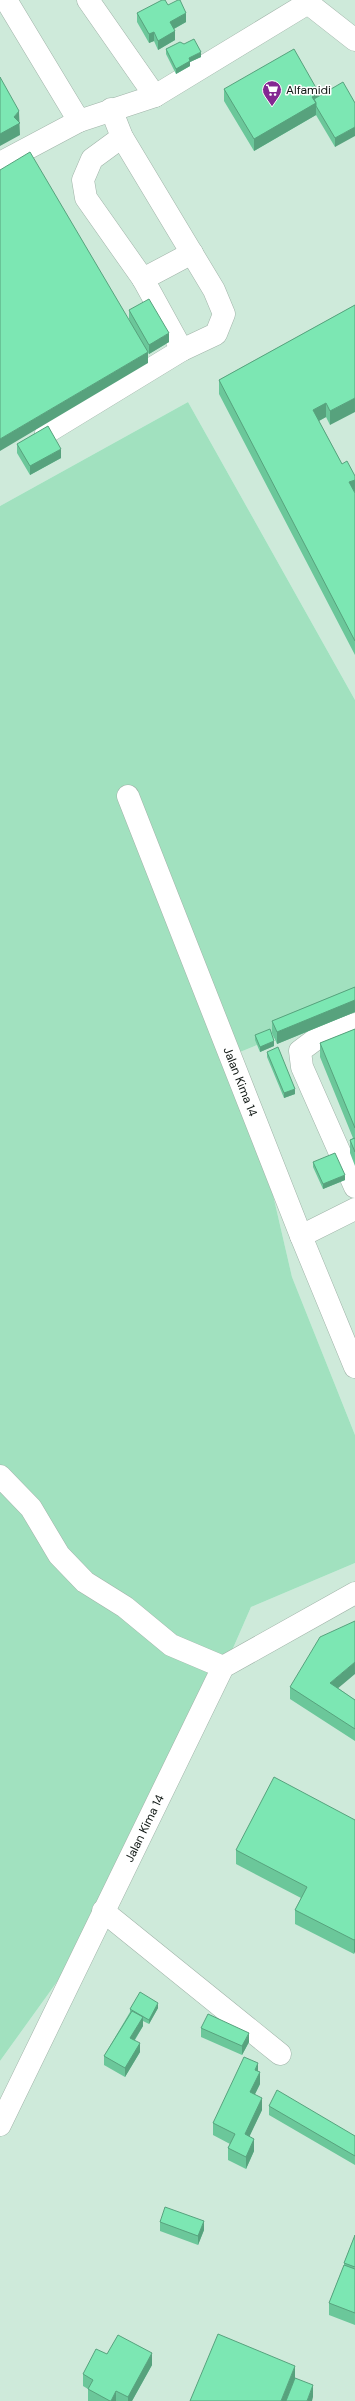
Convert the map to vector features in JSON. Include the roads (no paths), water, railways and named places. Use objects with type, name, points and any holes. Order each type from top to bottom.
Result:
[{"type":"street","points":[[6,0],[79,121]]},
{"type":"street","points":[[88,0],[155,96]]},
{"type":"street","points":[[0,163],[79,121],[111,109],[155,96],[306,1],[355,40]]},
{"type":"street","points":[[46,433],[182,350],[216,334],[224,314],[214,290],[122,137],[111,109]]},
{"type":"street","points":[[122,137],[92,158],[83,180],[86,198],[143,279],[182,350]]},
{"type":"street","points":[[143,279],[192,253]]},
{"type":"street","name":"Jalan Kima 14","points":[[128,796],[301,1236],[355,1367]]},
{"type":"street","points":[[355,1024],[316,1039],[300,1051],[302,1067],[355,1187]]},
{"type":"street","points":[[301,1236],[355,1209]]},
{"type":"street","points":[[0,1476],[31,1508],[59,1554],[85,1582],[125,1606],[171,1645],[223,1667],[355,1593]]},
{"type":"street","name":"Jalan Kima 14","points":[[0,2125],[103,1910],[223,1667]]},
{"type":"street","points":[[103,1910],[280,2054]]},
{"type":"place","name":"Alfamidi","points":[[272,107]]}]
